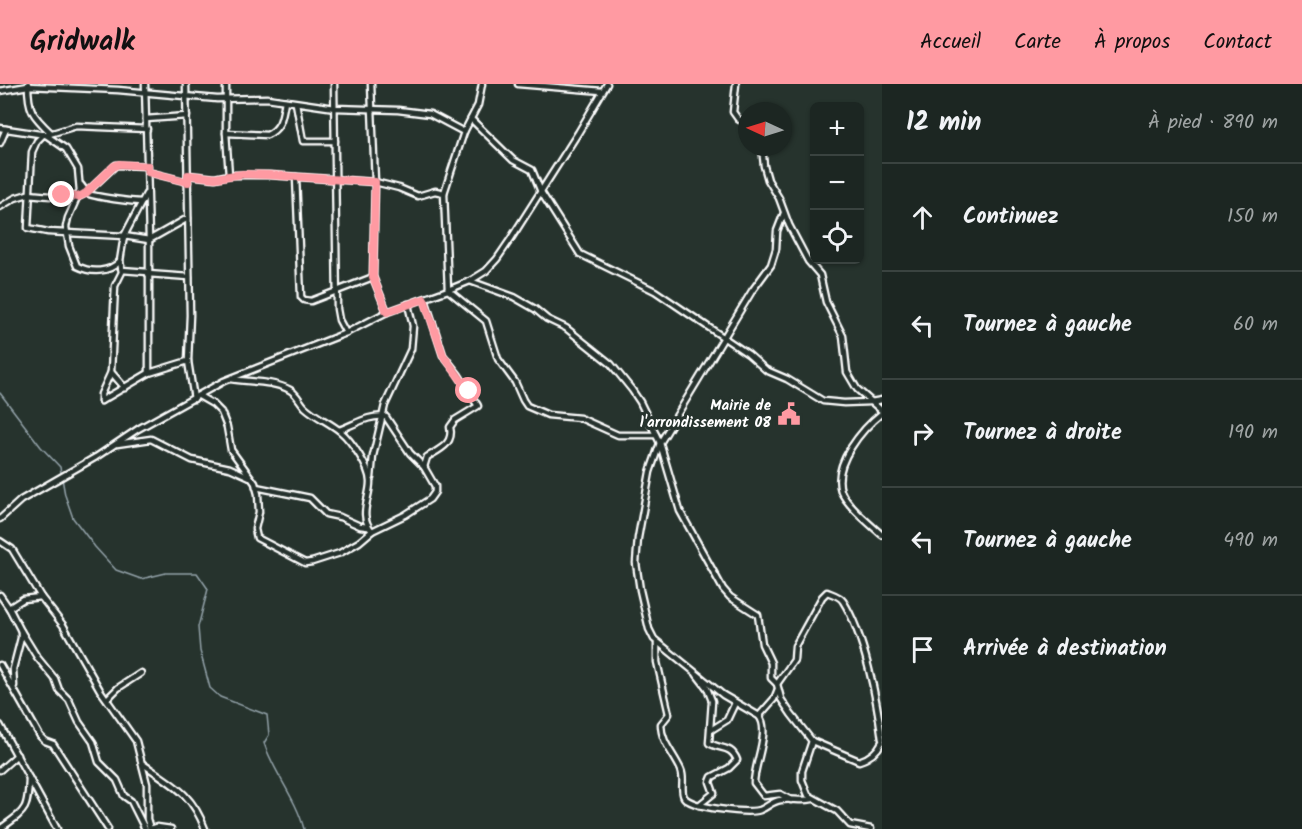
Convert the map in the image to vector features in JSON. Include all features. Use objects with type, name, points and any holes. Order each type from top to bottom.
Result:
[{"type":"street","points":[[146,84],[149,373]]},
{"type":"street","points":[[186,84],[188,361],[196,398]]},
{"type":"street","points":[[226,84],[226,133],[230,175]]},
{"type":"street","points":[[334,84],[338,316],[346,333]]},
{"type":"street","points":[[371,84],[375,182],[373,277],[387,312]]},
{"type":"street","points":[[482,84],[478,105],[464,132],[444,193],[448,290],[486,321],[498,359],[515,382],[527,406],[548,415],[580,418],[618,435],[656,435]]},
{"type":"street","points":[[519,84],[602,91]]},
{"type":"street","points":[[0,519],[21,500],[96,457],[138,429],[231,379],[346,333],[387,312],[470,281],[486,271],[497,260],[541,192],[607,84]]},
{"type":"street","points":[[736,84],[733,112],[738,119]]},
{"type":"street","points":[[28,85],[28,104],[47,134],[68,150],[77,166],[81,185],[86,193],[130,202],[142,201]]},
{"type":"street","points":[[1,90],[28,85],[227,99],[267,98],[335,108],[372,108],[430,114],[464,132]]},
{"type":"street","points":[[226,133],[267,135],[271,133],[281,123],[285,102]]},
{"type":"street","points":[[296,103],[303,141],[335,141]]},
{"type":"street","points":[[146,119],[187,117]]},
{"type":"street","points":[[471,119],[513,160],[532,170],[541,192],[580,254],[655,291],[771,373],[787,379],[823,401],[871,402],[882,400]]},
{"type":"street","points":[[147,129],[76,126],[47,134],[37,141],[32,152],[28,228],[48,232],[124,236],[149,240],[188,218]]},
{"type":"street","points":[[0,128],[47,134]]},
{"type":"street","points":[[0,143],[6,129]]},
{"type":"street","points":[[763,156],[766,174],[771,186],[779,198],[804,254],[820,275],[826,302],[845,343],[846,367],[850,379],[882,412],[846,456],[843,462],[840,487],[851,505],[882,535]]},
{"type":"street","points":[[0,207],[15,198],[28,194],[78,197],[86,193],[116,165],[148,169],[188,182]]},
{"type":"street","points":[[188,175],[215,178],[230,175],[296,177],[375,182],[418,196],[435,191],[444,193]]},
{"type":"street","points":[[296,177],[302,297],[304,300],[311,301],[373,277]]},
{"type":"street","points":[[81,185],[66,227],[69,246],[79,268],[105,270],[116,266],[120,261]]},
{"type":"street","points":[[147,192],[124,236],[120,261],[122,270],[115,286],[111,372],[101,394],[101,401],[149,373],[188,361]]},
{"type":"street","points":[[784,213],[777,231],[776,249],[771,265],[752,291],[660,443],[650,472],[641,517],[636,563],[649,629],[657,643],[735,703],[764,721],[754,783],[764,796],[780,794],[798,802],[814,799]]},
{"type":"street","points":[[122,270],[189,277]]},
{"type":"street","points":[[470,281],[514,297],[535,309],[547,319],[567,328],[611,364],[632,390],[660,443],[680,511],[723,589],[730,597],[755,612],[760,618],[762,644],[771,660],[771,678],[778,686],[781,699],[812,741],[859,761],[879,749],[882,740],[866,659],[859,635],[844,602],[827,592],[822,597],[796,644],[794,660],[778,686],[774,699],[759,716]]},
{"type":"street","points":[[424,299],[443,355],[478,406],[455,420],[450,427],[451,434],[447,445],[427,457],[424,467]]},
{"type":"street","points":[[370,529],[365,507],[373,456],[387,399],[411,349],[413,326],[408,304]]},
{"type":"street","points":[[111,372],[125,388]]},
{"type":"street","points":[[231,379],[290,389],[307,409],[339,430],[360,456],[370,480]]},
{"type":"street","points":[[196,398],[213,404],[221,412],[227,427],[231,450],[256,487],[259,512],[255,529],[257,538],[305,563],[340,553],[360,542],[370,529],[405,515],[434,496],[435,486],[424,467],[410,453],[389,421],[383,416]]},
{"type":"street","points":[[339,430],[362,420],[383,416]]},
{"type":"street","points":[[114,445],[147,439],[154,440],[192,460],[230,468],[252,478]]},
{"type":"street","points":[[256,487],[310,498],[326,514],[370,529]]},
{"type":"street","points":[[0,541],[12,549],[136,741],[147,784],[146,807],[149,829]]},
{"type":"street","points":[[0,596],[37,657],[55,679],[59,690],[69,700],[84,730],[93,742],[99,762],[117,780],[124,796],[131,801],[149,829]]},
{"type":"street","points":[[9,608],[23,599],[41,597]]},
{"type":"street","points":[[14,689],[13,669],[21,631]]},
{"type":"street","points":[[657,643],[657,662],[669,714],[663,721],[661,731],[684,776],[683,794],[685,798],[699,805],[731,811],[759,810],[776,801],[791,800]]},
{"type":"street","points":[[0,665],[40,736],[56,749],[108,829]]},
{"type":"street","points":[[693,670],[710,694],[712,711],[710,743],[732,750],[737,760],[729,768],[712,777],[710,782],[714,793],[699,805]]},
{"type":"street","points":[[107,699],[118,688],[141,673]]},
{"type":"street","points":[[0,682],[6,675]]},
{"type":"street","points":[[711,730],[727,720],[735,703]]},
{"type":"street","points":[[0,725],[57,829]]},
{"type":"street","points":[[812,741],[803,766],[802,780],[808,795],[837,811],[850,825],[871,829]]},
{"type":"street","points":[[0,770],[16,755]]},
{"type":"street","points":[[142,763],[177,786],[187,796],[198,810],[205,829]]},
{"type":"street","points":[[0,829],[25,809],[28,802],[29,777]]},
{"type":"street","points":[[149,829],[157,827],[171,829]]},
{"type":"waterway","points":[[0,393],[41,447],[60,467],[65,495],[73,518],[116,570],[141,579],[166,573],[197,573],[208,589],[198,627],[200,651],[210,688],[220,697],[267,715],[269,735],[264,743],[296,807],[304,829]]},
{"type":"place","name":"Mairie de l'arrondissement 08","points":[[789,414]]},
{"type":"route","points":[[62,195],[78,197],[85,194],[100,178],[119,164],[148,166],[148,172],[188,182],[188,175],[215,178],[243,174],[375,182],[373,277],[387,312],[424,299],[443,355],[469,391]]}]
